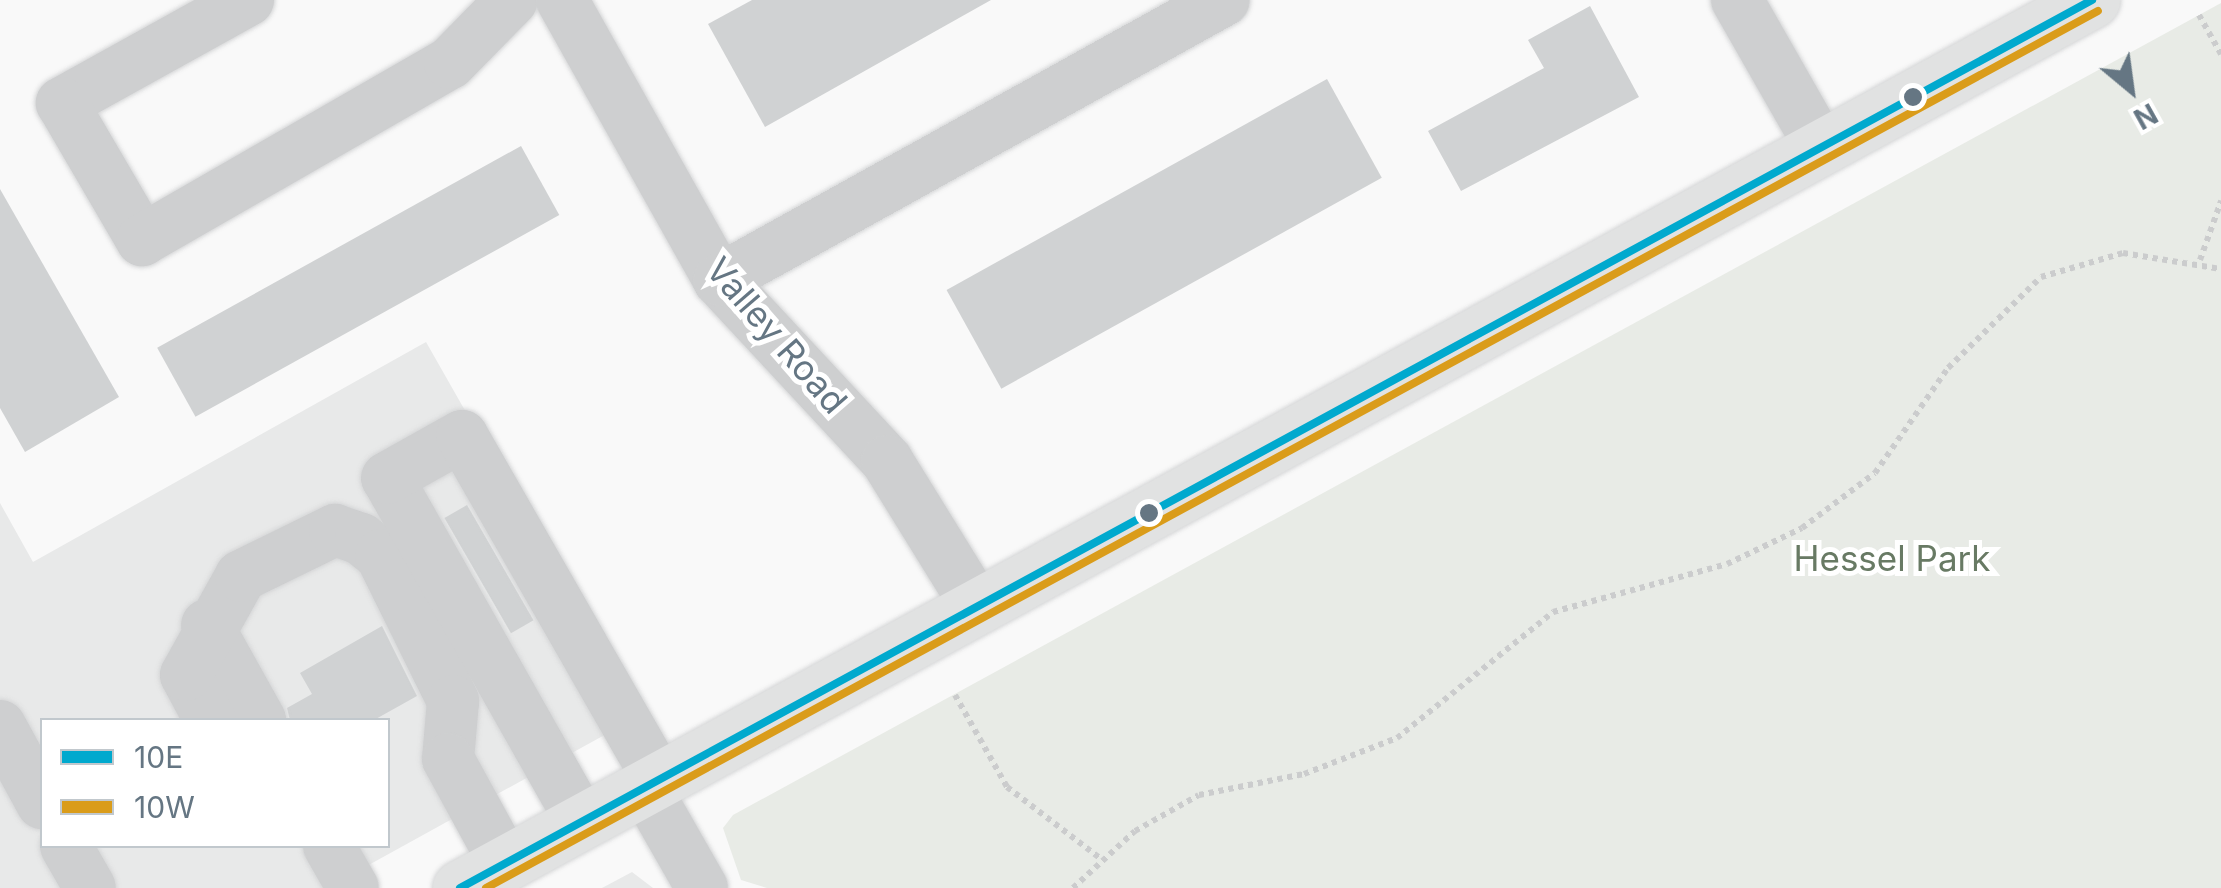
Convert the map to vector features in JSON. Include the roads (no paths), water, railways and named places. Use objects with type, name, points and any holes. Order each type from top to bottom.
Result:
[{"type":"main road","points":[[483,876],[2092,0]]},
{"type":"street","points":[[248,0],[62,103],[142,240],[450,63],[512,0]]},
{"type":"street","name":"Valley Road","points":[[562,0],[719,280],[886,461],[976,607]]},
{"type":"street","points":[[719,280],[1224,0]]},
{"type":"street","points":[[1737,0],[1821,147]]},
{"type":"street","points":[[582,822],[387,478],[462,436],[652,784],[702,888]]},
{"type":"street","points":[[209,718],[186,674],[207,625],[241,576],[288,549],[335,530],[371,547],[454,701],[448,759],[483,876]]},
{"type":"street","points":[[207,625],[259,718]]},
{"type":"street","points":[[0,726],[40,799]]},
{"type":"street","points":[[67,848],[90,888]]},
{"type":"street","points":[[330,848],[353,888]]},
{"type":"park label","name":"Hessel Park","points":[[1892,558]]}]
